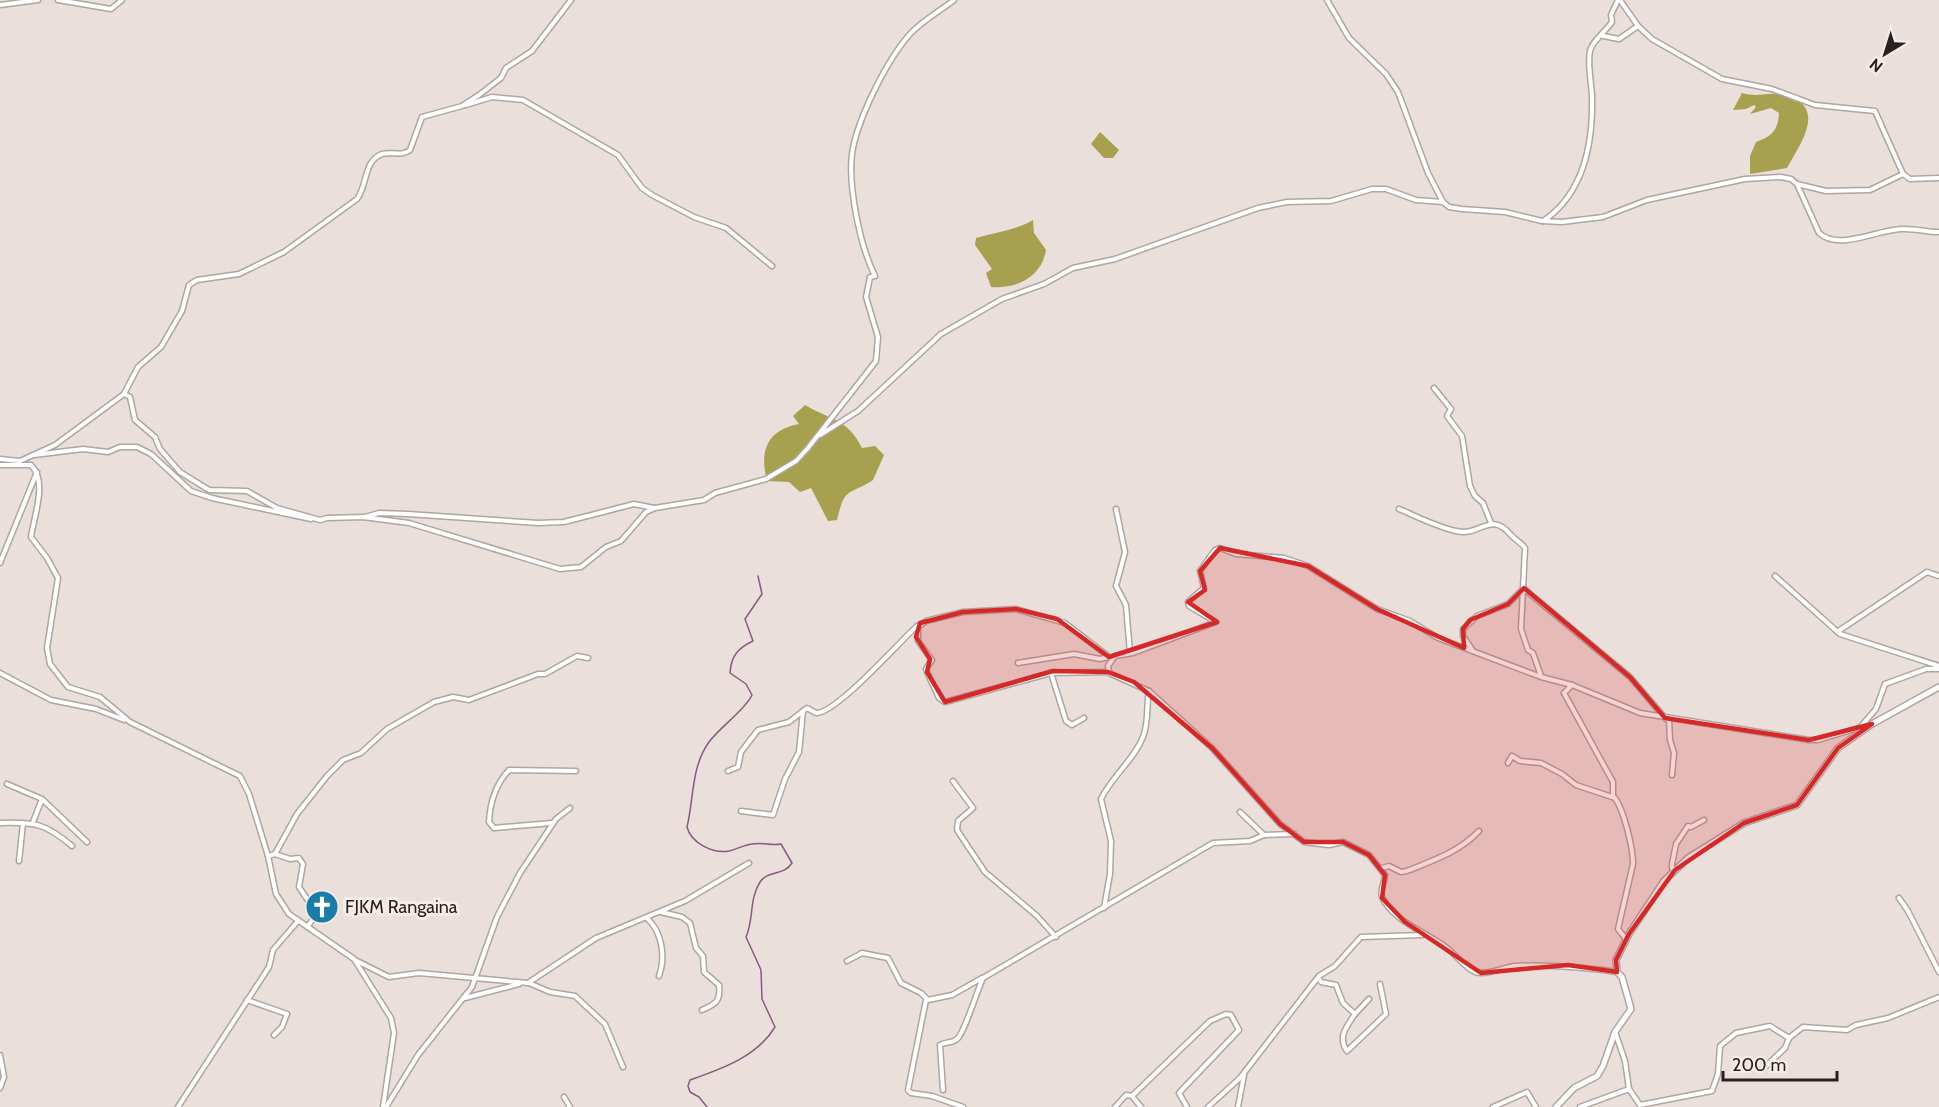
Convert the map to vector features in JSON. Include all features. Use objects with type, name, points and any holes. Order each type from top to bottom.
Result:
[{"type":"street","points":[[0,4],[38,0]]},
{"type":"street","points":[[58,0],[111,9],[122,0]]},
{"type":"street","points":[[462,106],[501,78],[514,62],[532,51],[571,0]]},
{"type":"street","points":[[33,455],[83,449],[108,452],[120,447],[137,447],[151,454],[191,491],[212,498],[320,520],[363,517],[409,523],[567,569],[581,567],[606,548],[621,541],[646,512],[655,508],[704,500],[715,493],[766,479],[796,461],[876,361],[878,337],[866,297],[870,277],[875,276],[854,200],[852,153],[874,90],[911,34],[954,0]]},
{"type":"street","points":[[1327,0],[1349,38],[1386,74],[1398,92],[1428,173],[1443,202],[1449,207],[1505,212],[1542,221],[1603,217],[1647,200],[1745,179],[1781,177],[1791,179],[1797,184],[1819,233],[1824,238],[1842,240],[1901,229],[1939,232]]},
{"type":"street","points":[[1542,221],[1568,198],[1588,152],[1592,100],[1590,52],[1593,44],[1603,36],[1612,22],[1611,15],[1619,0],[1638,26],[1669,51],[1722,79],[1772,89],[1815,105],[1875,111],[1903,174],[1910,180],[1939,178]]},
{"type":"street","points":[[1603,36],[1619,39],[1638,26]]},
{"type":"street","points":[[0,459],[20,461],[55,445],[124,394],[138,368],[161,347],[182,311],[189,285],[196,280],[239,274],[285,252],[362,193],[369,166],[375,159],[384,154],[401,154],[410,150],[422,117],[492,97],[522,100],[618,155],[642,188],[694,217],[726,228],[772,266]]},
{"type":"street","points":[[1797,184],[1826,191],[1870,190],[1903,174]]},
{"type":"street","points":[[817,437],[858,411],[942,334],[1002,298],[1044,284],[1073,268],[1114,259],[1258,208],[1287,202],[1332,201],[1372,189],[1386,189],[1426,202],[1443,202]]},
{"type":"street","points":[[1434,388],[1451,409],[1449,414],[1462,436],[1470,486],[1475,496],[1483,503],[1491,523]]},
{"type":"street","points":[[124,394],[130,397],[135,420],[155,437],[160,449],[190,479],[209,490],[247,491],[277,508],[320,520]]},
{"type":"street","points":[[0,465],[31,465],[37,471],[40,482],[31,537],[47,558],[58,578],[47,648],[50,664],[68,687],[100,698],[130,722]]},
{"type":"street","points":[[0,563],[37,471]]},
{"type":"street","points":[[363,517],[379,513],[399,513],[538,524],[564,522],[634,504],[655,508]]},
{"type":"street","points":[[1116,509],[1125,552],[1116,586],[1126,605],[1130,653]]},
{"type":"street","points":[[1399,509],[1458,532],[1470,532],[1491,523],[1505,526],[1525,548],[1521,629],[1528,650],[1533,653],[1541,677]]},
{"type":"street","points":[[1018,663],[1074,654],[1100,659],[1109,658],[1130,653],[1216,622],[1190,606],[1188,602],[1204,588],[1200,571],[1215,549],[1220,548],[1236,554],[1284,558],[1308,566],[1377,609],[1410,621],[1438,638],[1541,677],[1572,685],[1623,708],[1668,719],[1809,740],[1818,740],[1861,725],[1872,724]]},
{"type":"street","points":[[1837,632],[1927,572],[1939,576]]},
{"type":"street","points":[[1775,576],[1837,632],[1939,667]]},
{"type":"street","points":[[1474,651],[1463,636],[1463,629],[1477,616],[1508,604],[1524,588]]},
{"type":"street","points":[[1524,588],[1630,677],[1668,719],[1674,753],[1672,775]]},
{"type":"street","points":[[728,771],[738,767],[741,752],[758,730],[789,722],[807,708],[822,713],[827,710],[872,671],[920,623],[963,612],[1016,609],[1065,623],[1109,658]]},
{"type":"street","points":[[920,623],[918,641],[932,660],[927,672],[942,701],[949,702],[1018,680],[1051,673],[1109,673],[1149,691],[1212,748],[1280,824],[1304,842],[1329,845],[1343,842],[1353,845],[1382,868],[1385,875],[1382,898],[1405,922],[1423,935],[1436,939],[1473,972],[1481,973],[1514,966],[1568,965],[1617,972],[1622,977],[1631,1009],[1615,1032],[1597,1076],[1574,1088],[1556,1107]]},
{"type":"street","points":[[275,854],[297,814],[327,776],[343,760],[361,753],[387,729],[434,702],[453,697],[469,700],[538,674],[545,674],[577,656],[588,658]]},
{"type":"street","points":[[1109,658],[1109,673]]},
{"type":"street","points":[[1861,725],[1876,709],[1885,684],[1926,669],[1939,667]]},
{"type":"street","points":[[0,673],[46,698],[96,709],[130,722],[240,776],[249,794],[268,856],[276,894],[289,914],[354,959],[389,977],[420,973],[476,980],[520,982],[550,992],[575,996],[604,1024],[623,1067]]},
{"type":"street","points":[[1051,673],[1066,721],[1072,725],[1084,718]]},
{"type":"street","points":[[1572,685],[1563,693],[1613,782],[1613,795],[1621,807],[1621,816],[1633,854],[1634,864],[1618,928],[1626,939]]},
{"type":"street","points":[[1617,972],[1616,960],[1626,939],[1664,881],[1688,858],[1744,823],[1797,805],[1838,748],[1872,724],[1939,687]]},
{"type":"street","points":[[1104,909],[1110,874],[1111,841],[1101,799],[1137,750],[1144,735],[1149,712],[1149,691]]},
{"type":"street","points":[[1876,709],[1883,719]]},
{"type":"street","points":[[741,811],[774,815],[785,779],[800,752],[803,710]]},
{"type":"street","points":[[1508,762],[1512,756],[1520,761],[1541,763],[1562,774],[1576,785],[1610,797],[1613,795]]},
{"type":"street","points":[[552,823],[494,828],[489,822],[490,806],[501,778],[509,770],[576,771]]},
{"type":"street","points":[[953,781],[973,808],[958,821],[957,830],[985,872],[1036,916],[1056,937]]},
{"type":"street","points":[[7,784],[42,799],[87,842]]},
{"type":"street","points":[[33,822],[42,799]]},
{"type":"street","points":[[385,1107],[418,1054],[465,998],[476,980],[497,916],[520,873],[552,823],[570,808]]},
{"type":"street","points":[[1240,812],[1264,835]]},
{"type":"street","points":[[1675,870],[1672,864],[1680,837],[1688,826],[1691,827],[1704,820]]},
{"type":"street","points":[[0,823],[33,822],[52,829],[72,846]]},
{"type":"street","points":[[19,861],[23,823]]},
{"type":"street","points":[[1382,868],[1389,866],[1401,872],[1407,871],[1443,857],[1467,843],[1479,831]]},
{"type":"street","points":[[927,1000],[952,994],[983,978],[1213,843],[1250,841],[1264,835],[1296,834]]},
{"type":"street","points":[[268,856],[275,854],[290,859],[299,858],[303,864],[299,887],[316,914],[307,927]]},
{"type":"street","points":[[528,983],[596,938],[660,912],[749,863]]},
{"type":"street","points":[[1899,898],[1908,910],[1939,972]]},
{"type":"street","points":[[660,912],[682,917],[690,923],[696,948],[703,956],[704,972],[719,985],[720,997],[716,1004],[702,1010]]},
{"type":"street","points":[[647,918],[657,930],[660,942],[662,968],[659,976]]},
{"type":"street","points":[[178,1107],[269,968],[273,950],[298,921]]},
{"type":"street","points":[[1208,1107],[1244,1072],[1318,978],[1335,966],[1361,937],[1423,935]]},
{"type":"street","points":[[847,961],[862,953],[888,958],[901,983],[921,993],[927,1000]]},
{"type":"street","points":[[354,959],[391,1018],[394,1033],[385,1107]]},
{"type":"street","points":[[943,1090],[940,1045],[956,1041],[965,1031],[968,1011],[983,978]]},
{"type":"street","points":[[1318,978],[1322,982],[1336,985],[1343,1004],[1355,1014]]},
{"type":"street","points":[[465,998],[520,982]]},
{"type":"street","points":[[1369,999],[1355,1014],[1342,1035],[1342,1044],[1347,1051],[1386,1014],[1380,984]]},
{"type":"street","points":[[1766,1066],[1785,1048],[1789,1038],[1803,1027],[1848,1030],[1856,1025],[1888,1018],[1939,997]]},
{"type":"street","points":[[247,1000],[287,1014],[282,1026],[274,1035]]},
{"type":"street","points":[[927,1000],[908,1090],[911,1093],[932,1096],[963,1107]]},
{"type":"street","points":[[1132,1096],[1210,1021],[1226,1014],[1231,1016],[1239,1030],[1179,1093],[1187,1107]]},
{"type":"street","points":[[1615,1032],[1625,1060],[1629,1089],[1640,1106],[1712,1091],[1718,1074],[1720,1046],[1736,1033],[1770,1026],[1789,1038]]},
{"type":"street","points":[[0,1055],[4,1077],[0,1088]]},
{"type":"street","points":[[1239,1107],[1244,1072]]},
{"type":"street","points":[[1580,1107],[1629,1089]]},
{"type":"street","points":[[1492,1107],[1527,1092],[1536,1107]]},
{"type":"street","points":[[1115,1107],[1126,1095],[1132,1096],[1142,1107]]},
{"type":"street","points":[[564,1097],[570,1107]]},
{"type":"highlighted area","points":[[1220,548],[1308,566],[1377,609],[1464,648],[1463,629],[1470,620],[1508,604],[1524,588],[1630,677],[1665,718],[1809,740],[1872,724],[1838,748],[1797,805],[1744,823],[1675,870],[1629,934],[1616,960],[1617,972],[1568,965],[1481,973],[1405,922],[1382,898],[1385,875],[1369,855],[1343,842],[1304,842],[1280,824],[1212,748],[1134,682],[1108,672],[1053,671],[945,702],[927,672],[930,659],[916,637],[920,623],[963,612],[1016,609],[1057,619],[1109,657],[1217,622],[1188,602],[1205,590],[1200,571]]},
{"type":"shaded area","points":[[1742,93],[1784,95],[1798,100],[1805,108],[1808,117],[1804,137],[1787,168],[1750,174],[1750,156],[1756,142],[1776,129],[1779,113],[1771,108],[1750,114],[1756,107],[1754,105],[1746,109],[1733,110]]},
{"type":"shaded area","points":[[1100,132],[1119,150],[1113,158],[1104,158],[1091,144]]},
{"type":"shaded area","points":[[1033,220],[1034,233],[1046,250],[1039,267],[1033,274],[1018,283],[991,287],[986,273],[992,269],[975,245],[976,238],[1013,229]]},
{"type":"shaded area","points":[[805,405],[844,425],[851,431],[862,448],[875,446],[884,455],[873,480],[845,497],[837,520],[828,521],[811,488],[800,492],[789,482],[767,481],[764,460],[768,444],[779,431],[799,424],[793,416]]},
{"type":"waterway","points":[[707,1107],[699,1097],[690,1092],[688,1086],[690,1080],[737,1061],[758,1046],[775,1027],[762,999],[761,970],[746,937],[754,895],[760,882],[767,876],[785,870],[792,863],[781,844],[746,845],[729,851],[716,851],[693,838],[687,827],[696,772],[703,752],[714,736],[752,695],[746,684],[730,673],[736,653],[753,641],[745,619],[762,594],[758,576]]},
{"type":"place","name":"FJKM Rangaina","points":[[322,907]]}]
